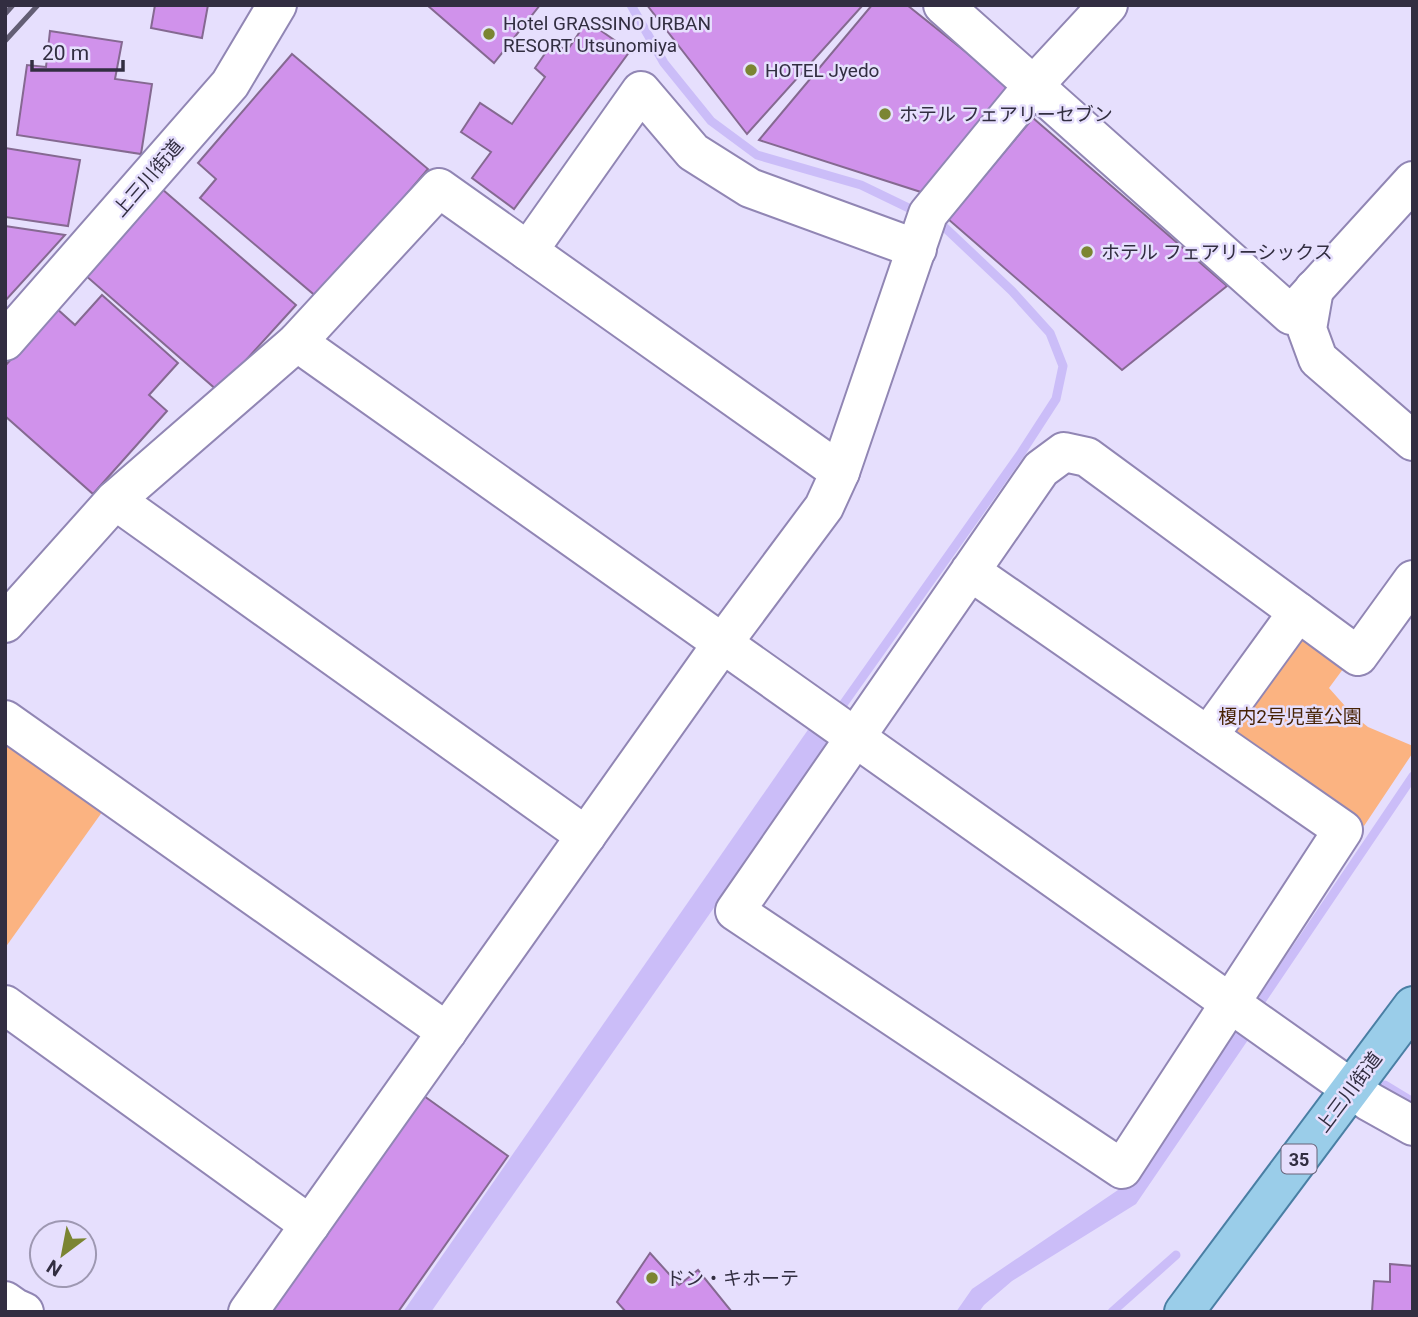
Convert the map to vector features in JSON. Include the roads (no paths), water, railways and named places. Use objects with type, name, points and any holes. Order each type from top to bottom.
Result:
[{"type":"main road","name":"上三川街道","points":[[1184,1312],[1413,1006]]},
{"type":"street","name":"上三川街道","points":[[5,341],[230,83],[277,5]]},
{"type":"street","points":[[943,5],[1291,315],[1413,181]]},
{"type":"street","points":[[248,1312],[722,644],[824,507],[840,472],[928,214],[1033,86],[1108,5]]},
{"type":"street","points":[[528,251],[641,91],[693,152],[750,188],[917,249]]},
{"type":"street","points":[[5,622],[116,500],[297,342],[439,188],[840,472]]},
{"type":"street","points":[[1314,289],[1307,329],[1318,359],[1413,441]]},
{"type":"street","points":[[297,342],[1351,1089],[1413,1126]]},
{"type":"street","points":[[970,571],[1343,830],[1122,1169],[735,911],[970,571],[1041,469],[1064,452],[1087,457],[1358,656],[1413,580]]},
{"type":"street","points":[[116,500],[586,836]]},
{"type":"street","points":[[1208,736],[1298,612]]},
{"type":"street","points":[[5,720],[447,1032]]},
{"type":"street","points":[[5,1005],[310,1225]]},
{"type":"street","points":[[5,1301],[24,1312]]},
{"type":"waterway","points":[[631,5],[664,63],[711,121],[757,155],[861,185],[919,213]]},
{"type":"waterway","points":[[837,713],[1021,453],[1056,399],[1063,366],[1050,333],[1012,291],[935,221]]},
{"type":"waterway","points":[[1255,1010],[1413,776]]},
{"type":"waterway","points":[[1385,1085],[1413,1102]]},
{"type":"waterway","points":[[1112,1312],[1176,1255]]},
{"type":"railway","points":[[5,14],[13,5]]},
{"type":"railway","points":[[5,41],[38,5]]},
{"type":"place","name":"Hotel GRASSINO URBAN RESORT Utsunomiya","points":[[489,34]]},
{"type":"place","name":"HOTEL Jyedo","points":[[751,70]]},
{"type":"place","name":"ホテル フェアリーセブン","points":[[885,114]]},
{"type":"place","name":"ホテル フェアリーシックス","points":[[1087,252]]},
{"type":"place","name":"ドン・キホーテ","points":[[652,1278]]},
{"type":"park label","name":"榎内2号児童公園","points":[[1290,716]]}]
